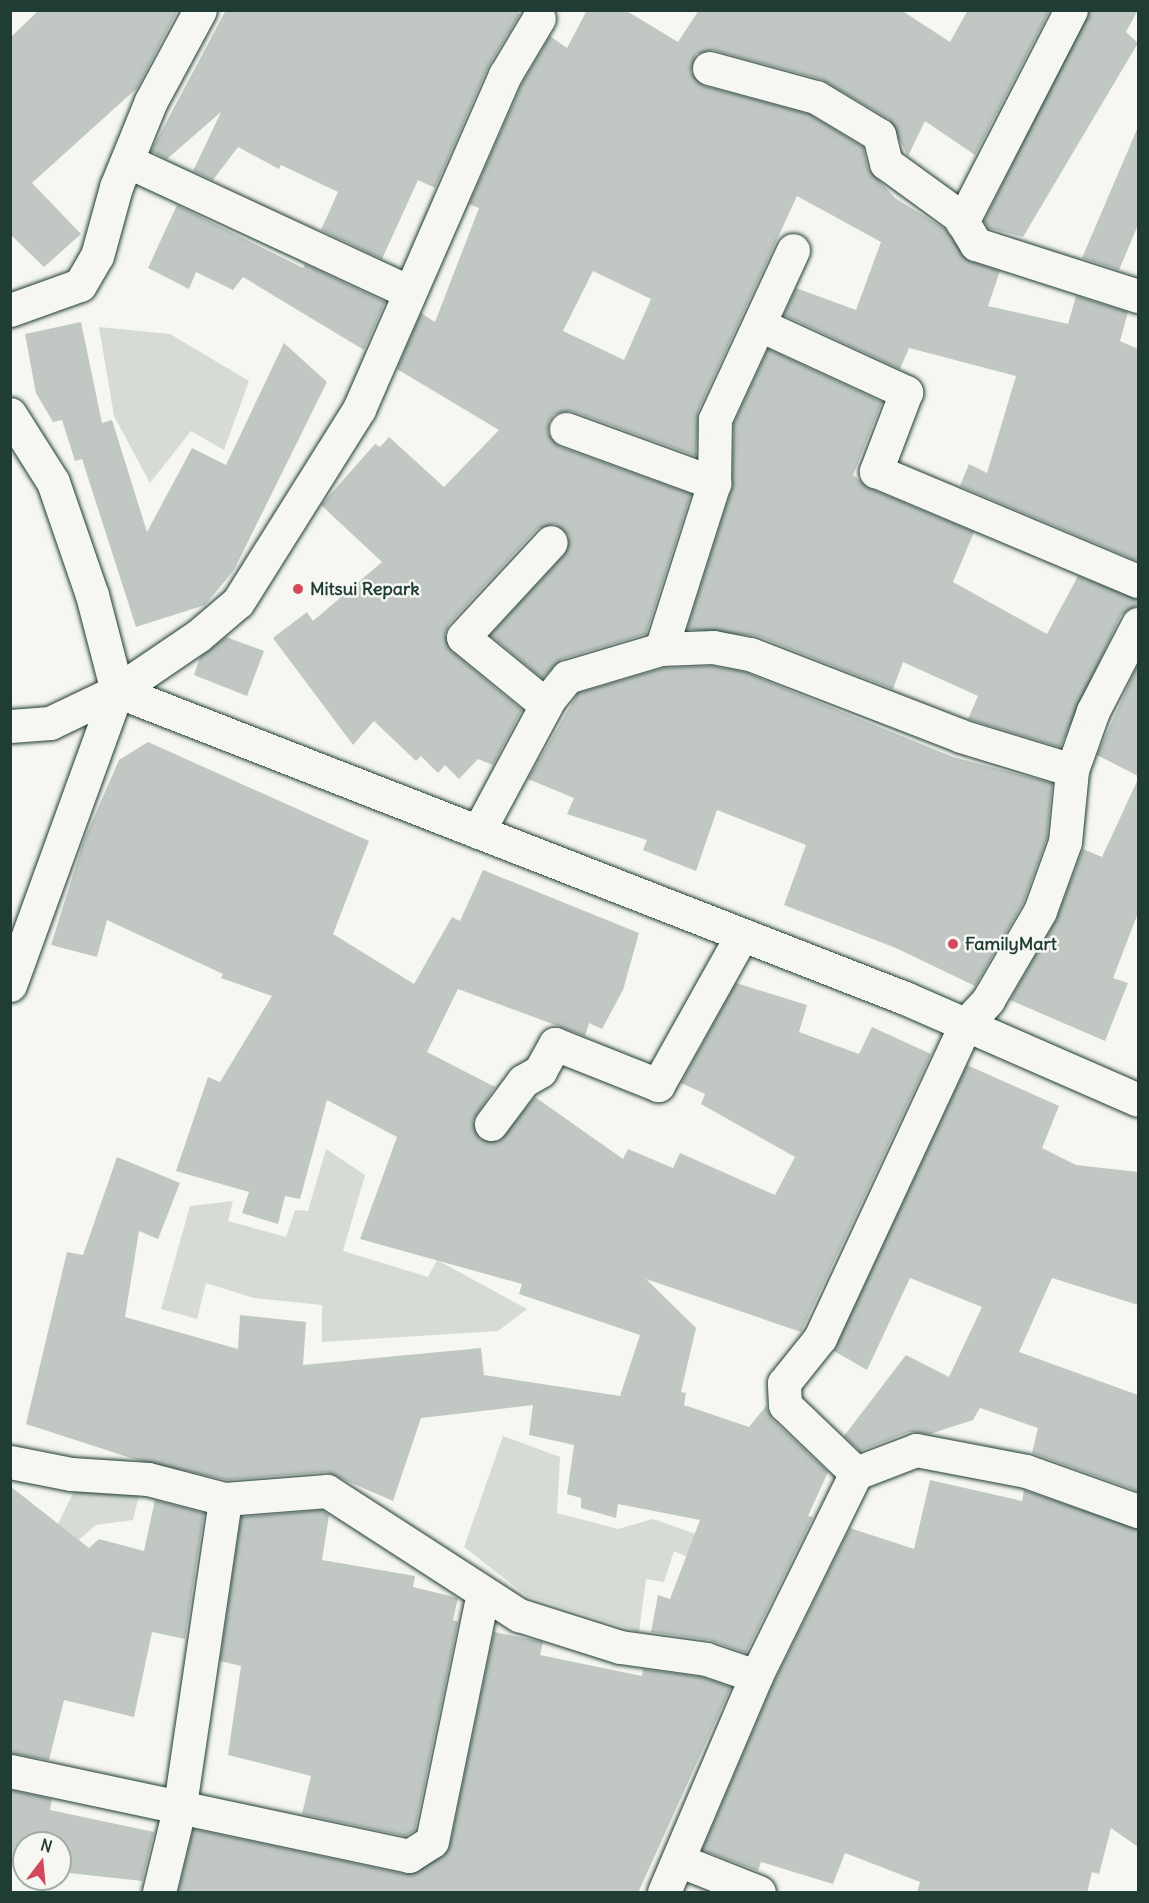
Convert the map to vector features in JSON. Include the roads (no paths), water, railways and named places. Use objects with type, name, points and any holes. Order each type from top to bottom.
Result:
[{"type":"street","points":[[10,310],[80,285],[97,256],[127,161],[151,101],[200,10]]},
{"type":"street","points":[[962,222],[1071,10]]},
{"type":"street","points":[[10,726],[50,723],[117,691],[198,636],[249,587],[359,409],[407,291],[505,75],[538,13]]},
{"type":"street","points":[[710,68],[816,97],[879,135],[886,163],[962,222],[976,244],[1138,296]]},
{"type":"street","points":[[127,161],[407,291]]},
{"type":"street","points":[[661,649],[714,483],[715,419],[793,250]]},
{"type":"street","points":[[760,325],[906,392],[876,471],[1138,581]]},
{"type":"street","points":[[10,414],[53,482],[92,596],[117,691],[10,985]]},
{"type":"street","points":[[566,429],[714,483]]},
{"type":"street","points":[[546,705],[464,637],[551,542]]},
{"type":"street","points":[[856,1473],[780,1395],[820,1338],[965,1025],[988,1000],[1052,885],[1065,842],[1072,770],[1093,711],[1138,624]]},
{"type":"street","points":[[478,832],[546,705],[567,677],[582,669],[661,649],[713,647],[750,654],[961,736],[1072,770]]},
{"type":"street","points":[[117,691],[742,934],[965,1025],[1138,1101]]},
{"type":"street","points":[[491,1124],[523,1081],[540,1071],[555,1044],[658,1085],[742,934]]},
{"type":"street","points":[[664,1893],[756,1676],[856,1473],[916,1450],[1026,1471],[1138,1511]]},
{"type":"street","points":[[10,1462],[71,1474],[148,1479],[225,1499],[327,1491],[519,1615],[620,1647],[706,1659],[756,1676]]},
{"type":"street","points":[[159,1893],[180,1805],[225,1499]]},
{"type":"street","points":[[10,1771],[180,1805],[409,1856],[432,1840],[483,1593]]},
{"type":"street","points":[[678,1860],[759,1893]]},
{"type":"place","name":"Mitsui Repark","points":[[298,589]]},
{"type":"place","name":"FamilyMart","points":[[953,944]]}]
